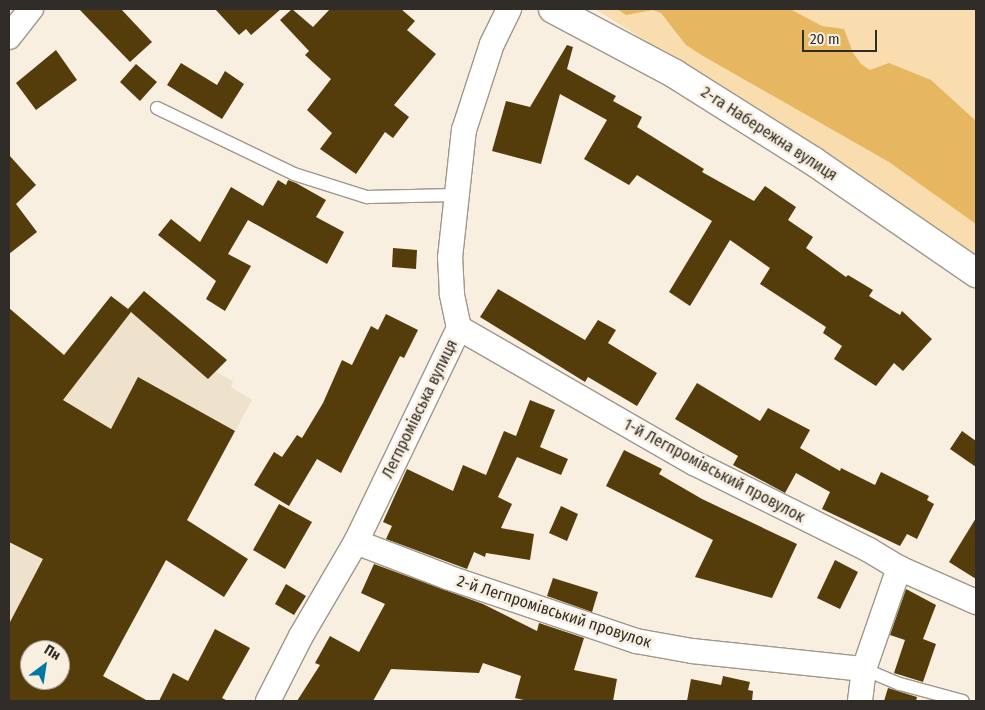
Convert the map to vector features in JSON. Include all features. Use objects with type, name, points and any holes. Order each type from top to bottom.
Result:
[{"type":"main road","name":"2-га Набережна вулиця","points":[[553,9],[675,74],[813,160],[976,273]]},
{"type":"street","points":[[9,36],[31,9]]},
{"type":"street","name":"Легпромівська вулиця","points":[[268,701],[301,636],[356,542],[459,328],[452,294],[450,258],[455,195],[468,110],[492,44],[509,9]]},
{"type":"street","name":"1-й Легпромівський провулок","points":[[459,328],[694,463],[869,550],[899,568],[976,602]]},
{"type":"street","name":"2-й Легпромівський провулок","points":[[356,542],[447,578],[636,641],[692,651],[864,669]]},
{"type":"street","points":[[860,701],[864,669],[899,568]]},
{"type":"lane","points":[[157,108],[294,174],[367,197],[455,195]]},
{"type":"lane","name":"2-й Легпромівський провулок","points":[[864,669],[900,684],[963,701]]},
{"type":"shaded area","points":[[595,9],[976,9],[976,256],[819,149]]},
{"type":"shaded area","points":[[617,9],[790,9],[822,26],[844,29],[853,53],[861,64],[870,70],[889,63],[931,80],[976,121],[976,224],[889,162],[686,45],[661,13],[653,10],[626,15]]},
{"type":"shaded area","points":[[144,291],[227,360],[216,372],[233,381],[231,387],[252,400],[90,701],[9,701],[9,346],[21,353],[35,333],[64,355],[111,296],[128,308]]},
{"type":"building","points":[[79,9],[121,9],[152,42],[130,62]]},
{"type":"building","points":[[215,9],[281,9],[251,35],[246,29],[239,35]]},
{"type":"building","points":[[292,9],[313,27],[330,9],[401,9],[415,21],[407,30],[436,54],[394,105],[409,117],[393,138],[385,132],[356,174],[320,149],[332,133],[307,110],[331,79],[305,55],[309,51],[280,20]]},
{"type":"building","points":[[567,45],[573,47],[567,69],[616,96],[613,101],[642,117],[637,127],[704,169],[702,172],[754,201],[765,186],[796,207],[788,220],[813,237],[806,248],[846,277],[848,275],[873,290],[869,296],[900,315],[902,311],[932,339],[903,371],[894,363],[876,386],[834,359],[842,346],[823,333],[826,327],[760,284],[770,268],[730,240],[690,306],[669,292],[712,221],[637,175],[629,185],[584,159],[607,120],[560,94],[541,164],[492,151],[506,101],[530,107]]},
{"type":"building","points":[[56,50],[77,80],[36,110],[16,83]]},
{"type":"building","points":[[181,63],[217,85],[225,71],[244,84],[222,119],[167,85]]},
{"type":"building","points":[[136,64],[157,82],[140,101],[120,82]]},
{"type":"building","points":[[9,155],[36,185],[16,204],[37,232],[9,254]]},
{"type":"building","points":[[278,180],[286,185],[288,180],[296,183],[326,200],[316,217],[344,232],[327,264],[248,220],[228,254],[251,266],[225,311],[206,299],[216,281],[158,235],[171,219],[200,242],[231,187],[263,206]]},
{"type":"building","points":[[393,248],[417,250],[416,269],[392,267]]},
{"type":"building","points":[[498,289],[585,340],[598,320],[616,330],[608,343],[657,373],[637,406],[588,377],[585,382],[480,317]]},
{"type":"building","points":[[144,291],[227,360],[208,379],[131,312],[63,400],[111,429],[138,377],[235,431],[187,520],[248,559],[224,597],[166,560],[103,676],[148,701],[9,701],[9,624],[43,559],[9,542],[9,308],[64,355],[111,296],[128,309]]},
{"type":"building","points":[[386,314],[418,330],[404,358],[400,356],[341,473],[317,459],[289,506],[254,485],[274,452],[282,457],[297,435],[302,438],[323,403],[342,360],[352,365],[371,326],[378,330]]},
{"type":"building","points":[[697,383],[760,421],[768,408],[810,430],[800,448],[840,471],[841,468],[875,485],[881,472],[929,496],[927,500],[934,504],[917,539],[907,534],[900,546],[822,509],[830,492],[796,473],[785,493],[733,465],[738,456],[675,419]]},
{"type":"building","points":[[530,400],[555,410],[540,447],[568,459],[561,475],[517,457],[498,497],[512,504],[501,528],[534,534],[530,560],[486,553],[485,557],[474,552],[467,569],[386,539],[392,526],[383,522],[407,469],[453,491],[463,465],[486,475],[504,431],[516,436]]},
{"type":"building","points":[[962,431],[976,441],[976,467],[950,449]]},
{"type":"building","points":[[624,450],[662,469],[659,474],[702,499],[797,544],[772,598],[695,577],[713,540],[606,486]]},
{"type":"building","points":[[279,504],[312,522],[285,569],[253,550]]},
{"type":"building","points":[[561,506],[578,514],[567,541],[549,533]]},
{"type":"building","points":[[976,518],[976,579],[949,562]]},
{"type":"building","points":[[835,560],[858,572],[840,609],[817,598]]},
{"type":"building","points":[[374,564],[483,604],[537,631],[539,623],[584,638],[574,670],[617,679],[613,701],[528,701],[515,698],[521,676],[483,663],[479,673],[391,669],[373,701],[297,701],[320,665],[315,663],[330,636],[359,652],[385,604],[361,593]]},
{"type":"building","points":[[553,578],[598,592],[592,612],[547,596]]},
{"type":"building","points":[[286,584],[306,596],[294,615],[275,604]]},
{"type":"building","points":[[906,589],[936,605],[923,639],[936,644],[923,682],[894,673],[905,640],[890,635]]},
{"type":"building","points":[[215,629],[250,648],[222,698],[228,701],[159,701],[173,673],[188,681]]},
{"type":"building","points":[[723,676],[750,682],[748,690],[753,691],[752,701],[687,701],[691,679],[721,685]]},
{"type":"building","points":[[888,688],[917,697],[916,701],[884,701]]}]
